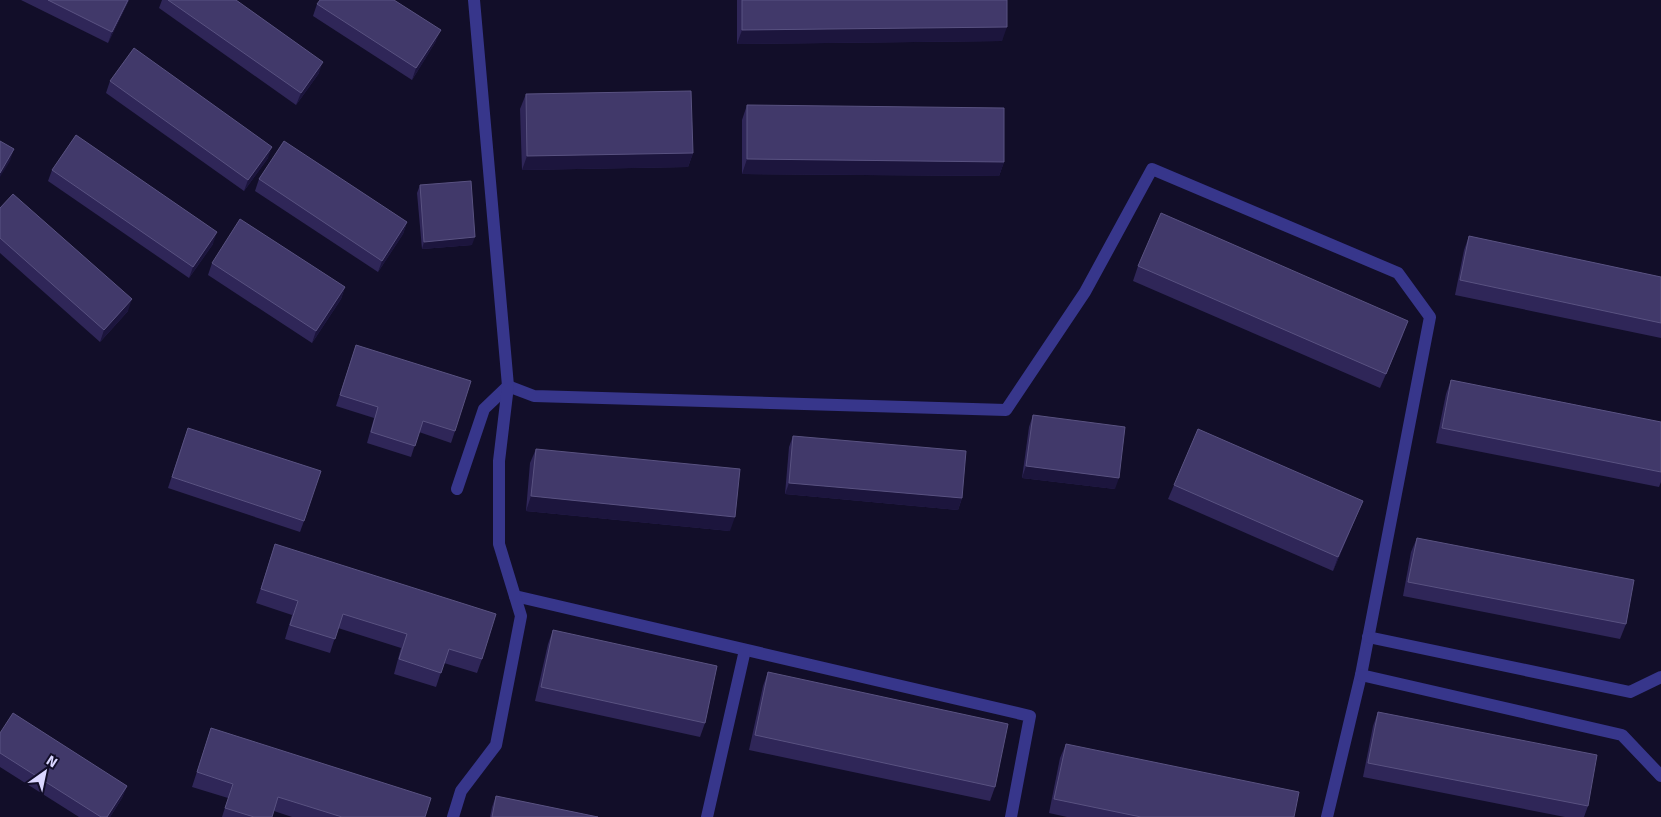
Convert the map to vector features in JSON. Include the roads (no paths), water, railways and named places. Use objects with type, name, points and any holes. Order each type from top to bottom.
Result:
[{"type":"street","points":[[453,817],[461,791],[496,745],[521,616],[499,544],[499,461],[508,386],[474,0]]},
{"type":"street","points":[[508,386],[534,396],[1006,410],[1085,292],[1152,168],[1398,273],[1430,317],[1361,675],[1327,817]]},
{"type":"street","points":[[457,489],[484,409],[508,386]]},
{"type":"street","points":[[515,596],[1030,716],[1011,817]]},
{"type":"street","points":[[1368,637],[1630,692],[1661,677]]},
{"type":"street","points":[[707,817],[745,650]]},
{"type":"street","points":[[1361,675],[1622,735],[1661,776]]}]
